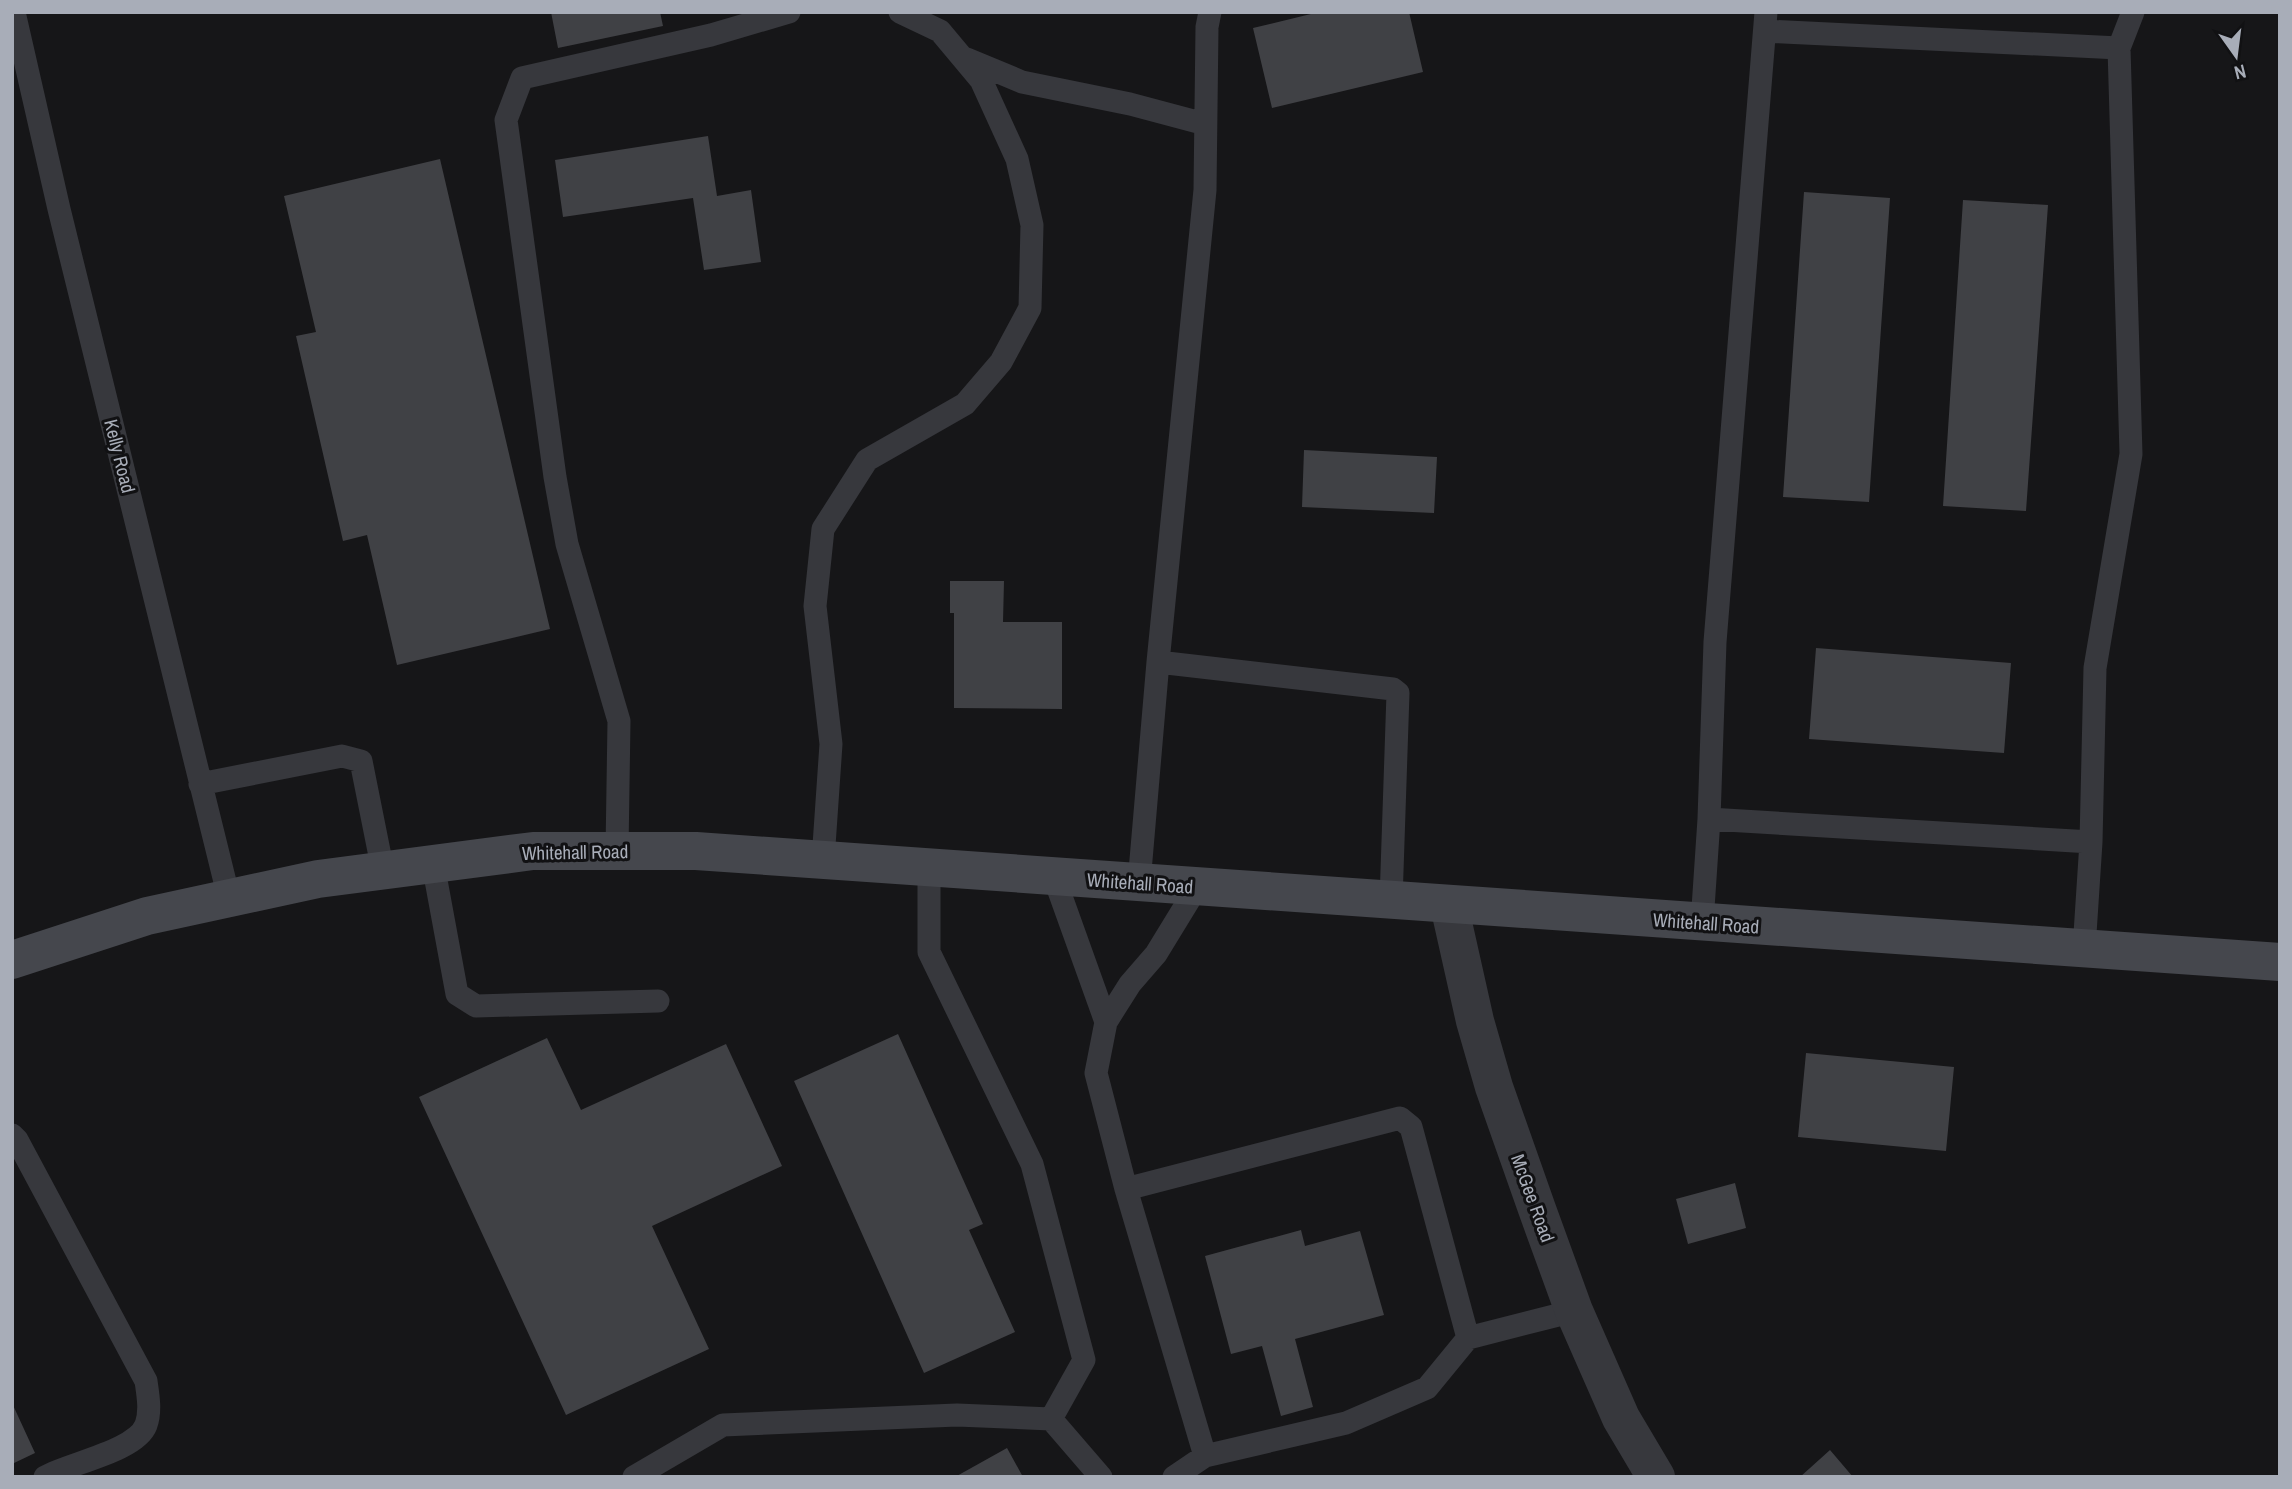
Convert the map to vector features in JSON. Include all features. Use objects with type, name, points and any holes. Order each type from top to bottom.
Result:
[{"type":"main road","name":"Whitehall Road","points":[[12,960],[147,916],[318,879],[533,851],[696,850],[2280,962]]},
{"type":"street","name":"McGee Road","points":[[1449,905],[1475,1021],[1494,1087],[1574,1311],[1621,1418],[1656,1477]]},
{"type":"lane","name":"Kelly Road","points":[[14,12],[59,209],[229,898]]},
{"type":"lane","points":[[617,851],[619,721],[567,544],[555,477],[506,120],[522,78],[711,35],[789,12]]},
{"type":"lane","points":[[823,860],[831,744],[815,606],[823,529],[867,460],[965,404],[1001,362],[1030,308],[1032,225],[1017,159],[981,80],[940,32],[900,12]]},
{"type":"lane","points":[[1139,883],[1205,190],[1207,27],[1210,12]]},
{"type":"lane","points":[[2084,949],[2091,842],[2095,668],[2131,454],[2119,48],[2133,12]]},
{"type":"lane","points":[[1702,923],[1709,819],[1715,642],[1765,22],[2119,48]]},
{"type":"lane","points":[[961,57],[1022,82],[1130,104],[1205,124]]},
{"type":"lane","points":[[1158,662],[1393,689],[1398,693],[1400,699],[1391,901]]},
{"type":"lane","points":[[200,783],[342,756],[361,761],[383,871]]},
{"type":"lane","points":[[1709,819],[2091,842]]},
{"type":"lane","points":[[433,864],[457,994],[476,1006],[658,1001]]},
{"type":"lane","points":[[929,868],[929,952],[1031,1164],[1084,1360],[1051,1419]]},
{"type":"lane","points":[[1054,877],[1106,1022]]},
{"type":"lane","points":[[1197,887],[1156,954],[1130,984],[1106,1022],[1096,1073],[1126,1189],[1205,1456]]},
{"type":"lane","points":[[1126,1189],[1400,1118],[1411,1127],[1468,1338]]},
{"type":"lane","points":[[12,1135],[146,1381],[149,1406],[146,1427],[132,1443],[45,1477]]},
{"type":"lane","points":[[1174,1477],[1205,1456],[1346,1423],[1427,1388],[1468,1338],[1574,1311]]},
{"type":"lane","points":[[634,1477],[723,1425],[957,1415],[1051,1419],[1101,1477]]},
{"type":"building","points":[[551,12],[660,12],[663,26],[558,48]]},
{"type":"building","points":[[1319,12],[1409,12],[1423,72],[1272,108],[1253,28]]},
{"type":"building","points":[[708,136],[717,196],[751,190],[761,262],[704,270],[693,198],[563,217],[555,160]]},
{"type":"building","points":[[440,159],[550,629],[397,665],[367,535],[343,541],[296,336],[316,332],[284,196]]},
{"type":"building","points":[[1804,192],[1890,198],[1869,502],[1783,497]]},
{"type":"building","points":[[1963,200],[2048,205],[2026,511],[1943,506]]},
{"type":"building","points":[[1304,450],[1437,457],[1434,513],[1302,507]]},
{"type":"building","points":[[950,581],[1004,581],[1003,622],[1062,622],[1062,709],[954,708],[954,613],[950,613]]},
{"type":"building","points":[[1816,648],[2011,663],[2004,753],[1809,739]]},
{"type":"building","points":[[898,1034],[983,1224],[969,1230],[1015,1332],[924,1373],[794,1081]]},
{"type":"building","points":[[547,1038],[581,1110],[726,1044],[782,1166],[652,1226],[709,1349],[566,1415],[419,1097]]},
{"type":"building","points":[[1806,1053],[1954,1067],[1946,1151],[1798,1137]]},
{"type":"building","points":[[1735,1183],[1746,1228],[1688,1244],[1676,1199]]},
{"type":"building","points":[[1301,1230],[1305,1246],[1360,1231],[1384,1315],[1295,1339],[1313,1407],[1281,1416],[1262,1346],[1231,1354],[1205,1256]]},
{"type":"building","points":[[12,1403],[35,1453],[12,1464]]},
{"type":"building","points":[[1007,1448],[1023,1477],[955,1477]]},
{"type":"building","points":[[1830,1450],[1853,1477],[1800,1477]]}]
